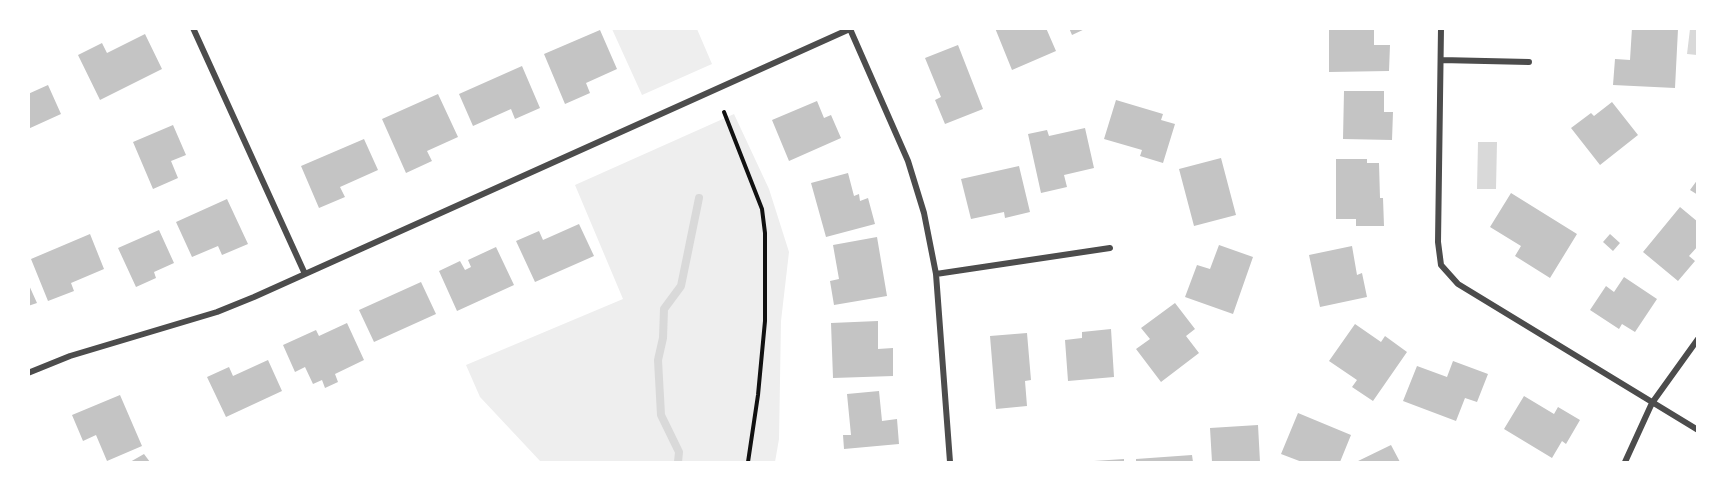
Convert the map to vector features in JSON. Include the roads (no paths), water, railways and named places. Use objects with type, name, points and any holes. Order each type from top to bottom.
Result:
[{"type":"street","points":[[193,28],[305,274]]},
{"type":"street","points":[[1441,28],[1438,243],[1441,265],[1458,284],[1698,430]]},
{"type":"street","points":[[28,373],[70,356],[217,312],[851,29],[908,161],[924,213],[936,274],[950,462]]},
{"type":"street","points":[[1441,60],[1529,62]]},
{"type":"street","points":[[936,274],[1110,248]]},
{"type":"street","points":[[1625,462],[1652,403],[1698,339]]},
{"type":"waterway","points":[[678,462],[679,452],[661,415],[658,360],[663,338],[664,309],[681,286],[699,198]]}]
